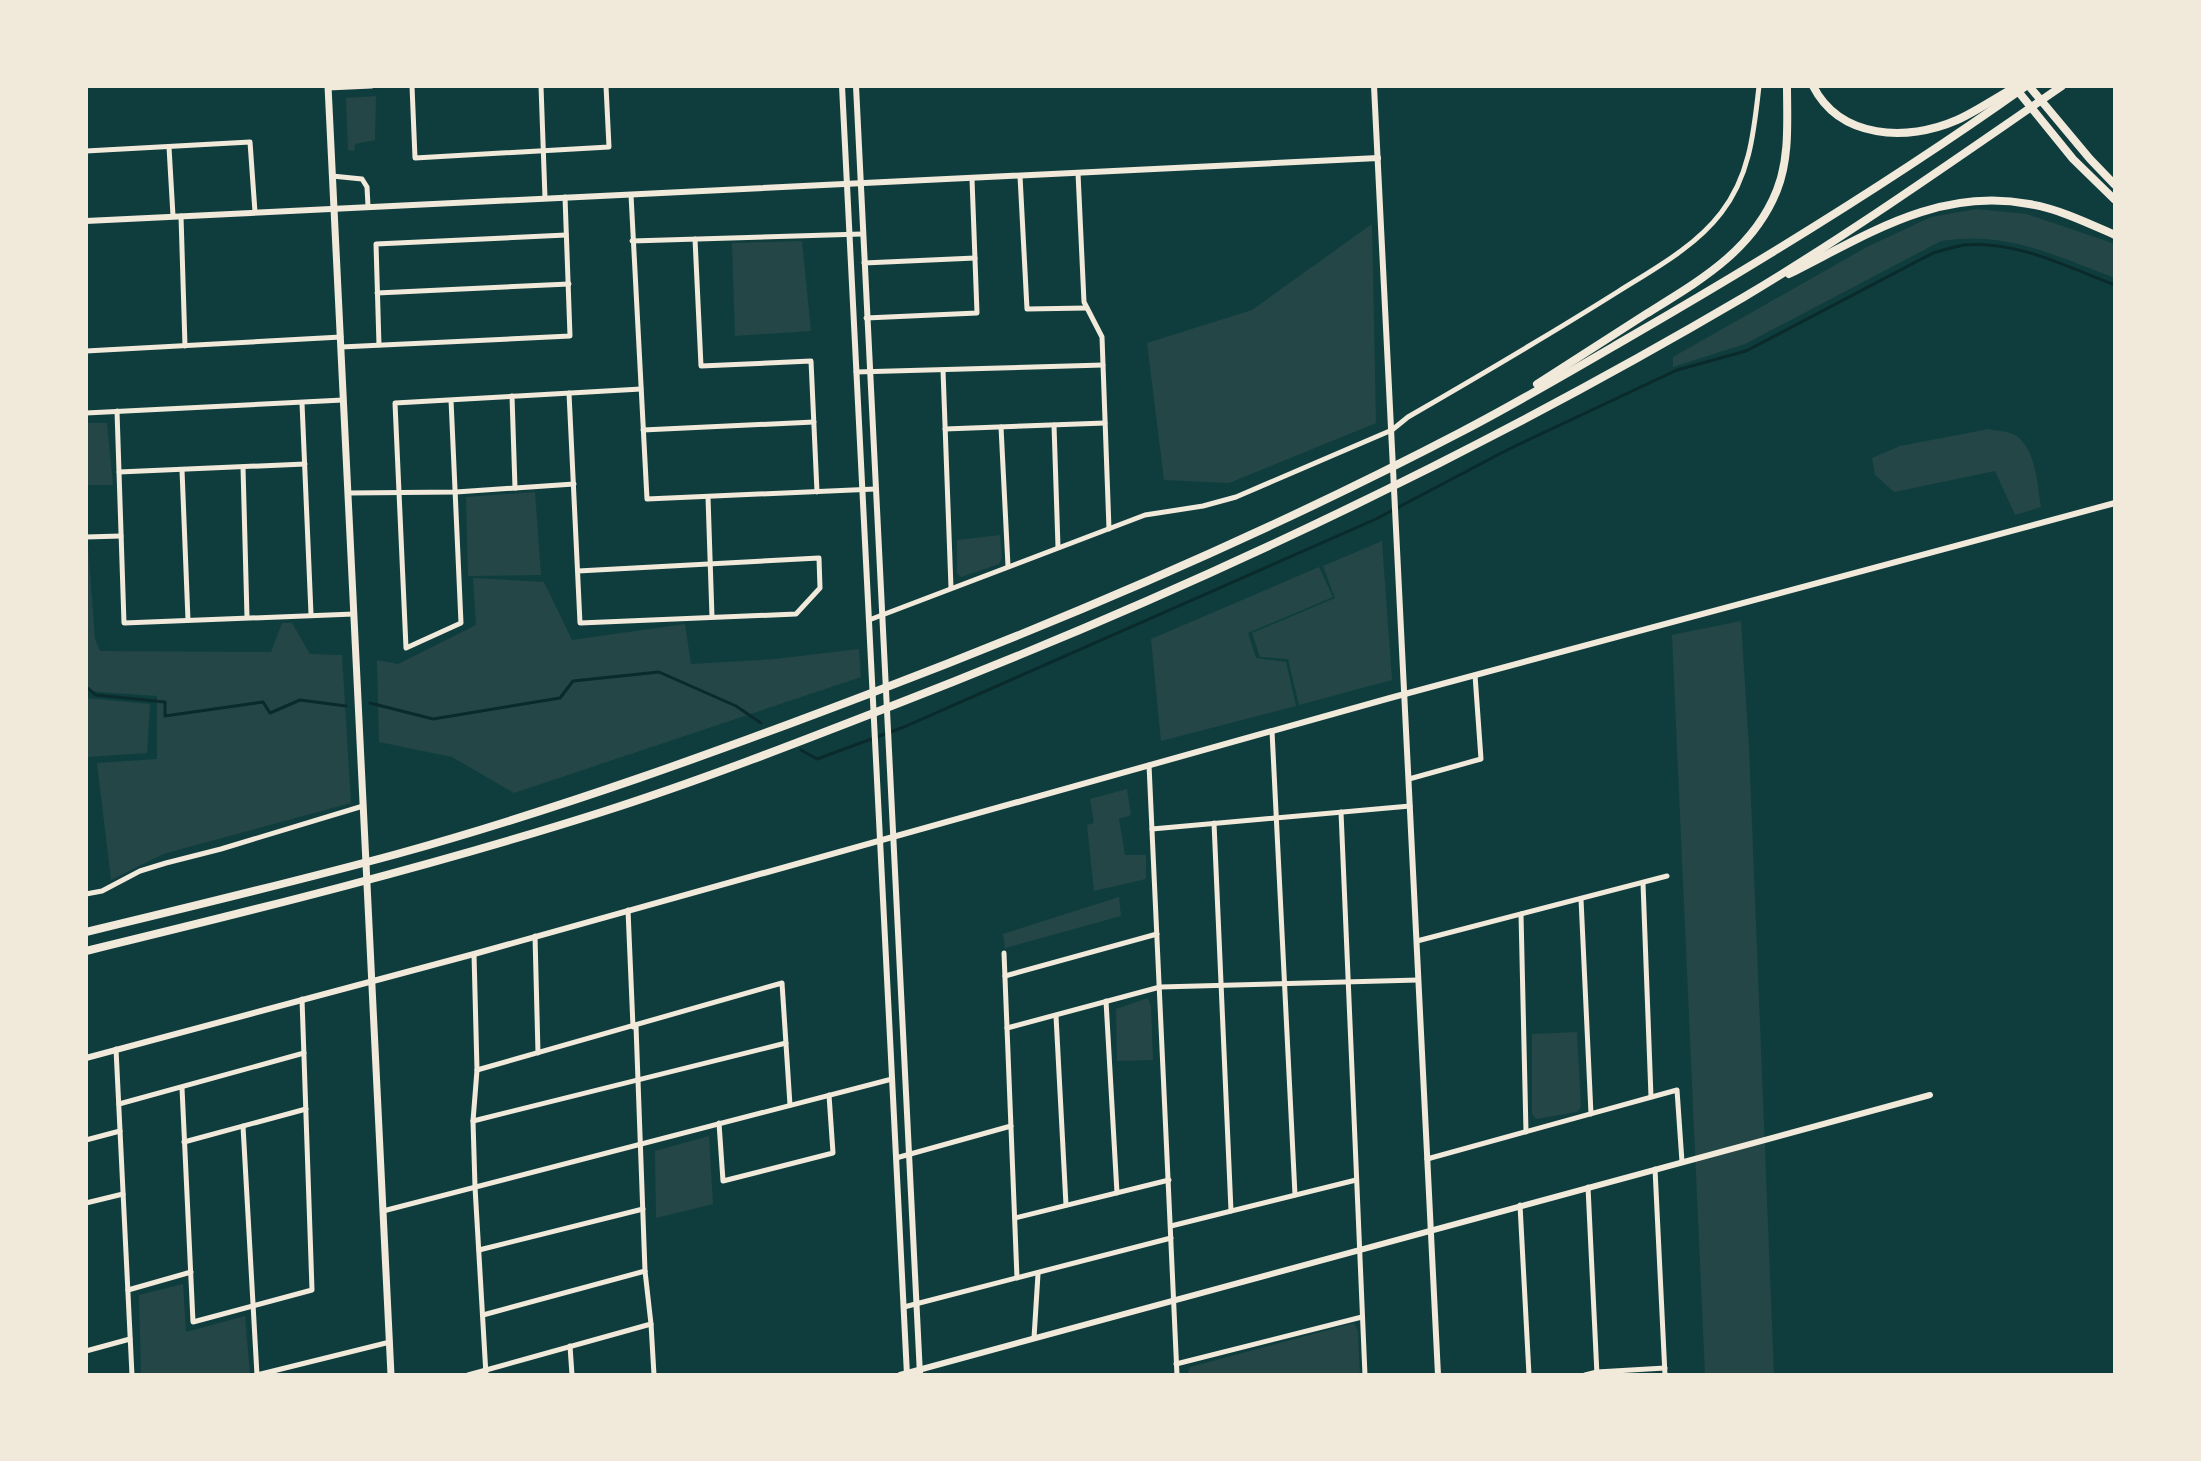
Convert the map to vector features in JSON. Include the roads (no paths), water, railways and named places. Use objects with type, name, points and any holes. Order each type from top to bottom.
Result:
[{"type":"highway","points":[[1462,432],[1714,271],[1743,244],[1777,189],[1786,145],[1787,86]]},
{"type":"highway","points":[[1813,86],[1825,105],[1838,117],[1886,133],[1922,130],[1956,120],[1988,108],[2028,86],[2115,185]]},
{"type":"highway","points":[[86,932],[401,853],[599,792],[794,723],[994,646],[1159,577],[1462,432],[1734,277],[1918,162],[2015,86],[2073,159],[2115,200]]},
{"type":"highway","points":[[1745,296],[1844,234],[2062,86]]},
{"type":"highway","points":[[86,951],[407,870],[605,811],[1002,664],[1165,595],[1337,516],[1452,458],[1745,296],[1907,216],[1959,201],[2006,200],[2032,204],[2115,235]]},
{"type":"main road","points":[[328,87],[391,1375]]},
{"type":"street","points":[[328,87],[371,86]]},
{"type":"street","points":[[412,86],[415,158],[609,147],[606,86]]},
{"type":"street","points":[[541,86],[545,198]]},
{"type":"street","points":[[842,86],[905,1374],[1930,1095]]},
{"type":"street","points":[[856,86],[920,1372]]},
{"type":"street","points":[[1374,86],[1438,1375]]},
{"type":"street","points":[[869,620],[1145,515],[1203,506],[1236,497],[1392,430],[1408,417],[1570,322],[1669,259],[1702,233],[1722,213],[1740,181],[1753,145],[1759,86]]},
{"type":"street","points":[[86,151],[250,142],[255,212]]},
{"type":"street","points":[[169,147],[177,216],[185,346]]},
{"type":"street","points":[[86,221],[1378,158]]},
{"type":"street","points":[[1078,173],[1084,302],[1102,337],[1109,529]]},
{"type":"street","points":[[332,176],[362,179],[367,187],[368,206]]},
{"type":"street","points":[[1020,176],[1027,309],[1087,308]]},
{"type":"street","points":[[866,318],[977,313],[972,179]]},
{"type":"street","points":[[631,195],[647,499],[875,489]]},
{"type":"street","points":[[341,347],[570,336],[565,197]]},
{"type":"street","points":[[632,241],[862,234]]},
{"type":"street","points":[[379,345],[376,244],[566,235]]},
{"type":"street","points":[[695,239],[701,366],[811,361],[817,492]]},
{"type":"street","points":[[864,263],[975,258]]},
{"type":"street","points":[[377,293],[569,284]]},
{"type":"street","points":[[86,351],[341,337]]},
{"type":"street","points":[[856,372],[1103,365]]},
{"type":"street","points":[[943,370],[951,588]]},
{"type":"street","points":[[451,400],[461,623],[406,648],[395,403],[641,389]]},
{"type":"street","points":[[569,393],[580,623],[796,614],[820,588],[819,558],[578,571]]},
{"type":"street","points":[[512,396],[515,488]]},
{"type":"street","points":[[86,413],[344,400]]},
{"type":"street","points":[[302,403],[311,614]]},
{"type":"street","points":[[117,411],[124,623],[355,614]]},
{"type":"street","points":[[643,430],[814,422]]},
{"type":"street","points":[[945,429],[1105,423]]},
{"type":"street","points":[[1054,425],[1058,547]]},
{"type":"street","points":[[1001,427],[1008,566]]},
{"type":"street","points":[[119,472],[305,464]]},
{"type":"street","points":[[243,467],[247,617]]},
{"type":"street","points":[[182,470],[188,620]]},
{"type":"street","points":[[349,493],[456,492],[574,484]]},
{"type":"street","points":[[708,497],[712,617]]},
{"type":"street","points":[[86,1058],[371,979],[474,954],[1405,694],[2115,503]]},
{"type":"street","points":[[86,537],[121,536]]},
{"type":"street","points":[[1409,779],[1481,759],[1475,675]]},
{"type":"street","points":[[1272,731],[1295,1195]]},
{"type":"street","points":[[1149,765],[1177,1375]]},
{"type":"street","points":[[86,894],[102,891],[140,871],[363,806]]},
{"type":"street","points":[[1152,829],[1410,806]]},
{"type":"street","points":[[1341,812],[1365,1375]]},
{"type":"street","points":[[1214,823],[1231,1211]]},
{"type":"street","points":[[1417,941],[1667,876]]},
{"type":"street","points":[[1643,883],[1651,1098]]},
{"type":"street","points":[[1581,899],[1591,1114]]},
{"type":"street","points":[[627,909],[645,1271],[654,1375]]},
{"type":"street","points":[[1521,914],[1526,1132]]},
{"type":"street","points":[[1005,976],[1157,934]]},
{"type":"street","points":[[535,935],[538,1053]]},
{"type":"street","points":[[1004,953],[1017,1278]]},
{"type":"street","points":[[474,954],[477,1070],[473,1121],[486,1372]]},
{"type":"street","points":[[1007,1028],[1160,987],[1418,980]]},
{"type":"street","points":[[477,1070],[782,983],[790,1105]]},
{"type":"street","points":[[182,1088],[193,1322],[312,1290],[302,998]]},
{"type":"street","points":[[1106,1001],[1117,1193]]},
{"type":"street","points":[[1056,1016],[1066,1205]]},
{"type":"street","points":[[473,1121],[786,1043]]},
{"type":"street","points":[[116,1049],[132,1375]]},
{"type":"street","points":[[119,1104],[304,1053]]},
{"type":"street","points":[[383,1211],[892,1079]]},
{"type":"street","points":[[1427,1159],[1677,1090],[1682,1162]]},
{"type":"street","points":[[719,1123],[723,1181],[833,1153],[829,1095]]},
{"type":"street","points":[[184,1142],[306,1109]]},
{"type":"street","points":[[243,1126],[257,1375],[390,1342]]},
{"type":"street","points":[[896,1158],[1011,1126]]},
{"type":"street","points":[[86,1140],[120,1131]]},
{"type":"street","points":[[1585,1375],[1665,1371],[1655,1169]]},
{"type":"street","points":[[1015,1218],[1169,1180]]},
{"type":"street","points":[[1171,1226],[1356,1180]]},
{"type":"street","points":[[1588,1187],[1597,1373]]},
{"type":"street","points":[[86,1203],[123,1194]]},
{"type":"street","points":[[1520,1205],[1529,1375]]},
{"type":"street","points":[[479,1250],[643,1209]]},
{"type":"street","points":[[904,1307],[1171,1238]]},
{"type":"street","points":[[483,1315],[645,1271]]},
{"type":"street","points":[[128,1290],[191,1272]]},
{"type":"street","points":[[1034,1338],[1038,1274]]},
{"type":"street","points":[[1176,1364],[1362,1317]]},
{"type":"street","points":[[468,1375],[651,1324]]},
{"type":"street","points":[[86,1351],[130,1339]]},
{"type":"street","points":[[570,1346],[572,1375]]},
{"type":"waterway","points":[[801,750],[817,759],[904,727],[1376,519],[1509,449],[1677,370],[1746,351],[1933,253],[1964,245],[2003,247],[2041,256],[2115,285]]},
{"type":"waterway","points":[[370,703],[433,719],[560,698],[573,681],[659,672],[736,706],[761,723]]},
{"type":"waterway","points":[[86,687],[96,695],[165,702],[165,716],[263,702],[270,713],[300,700],[346,706]]}]
